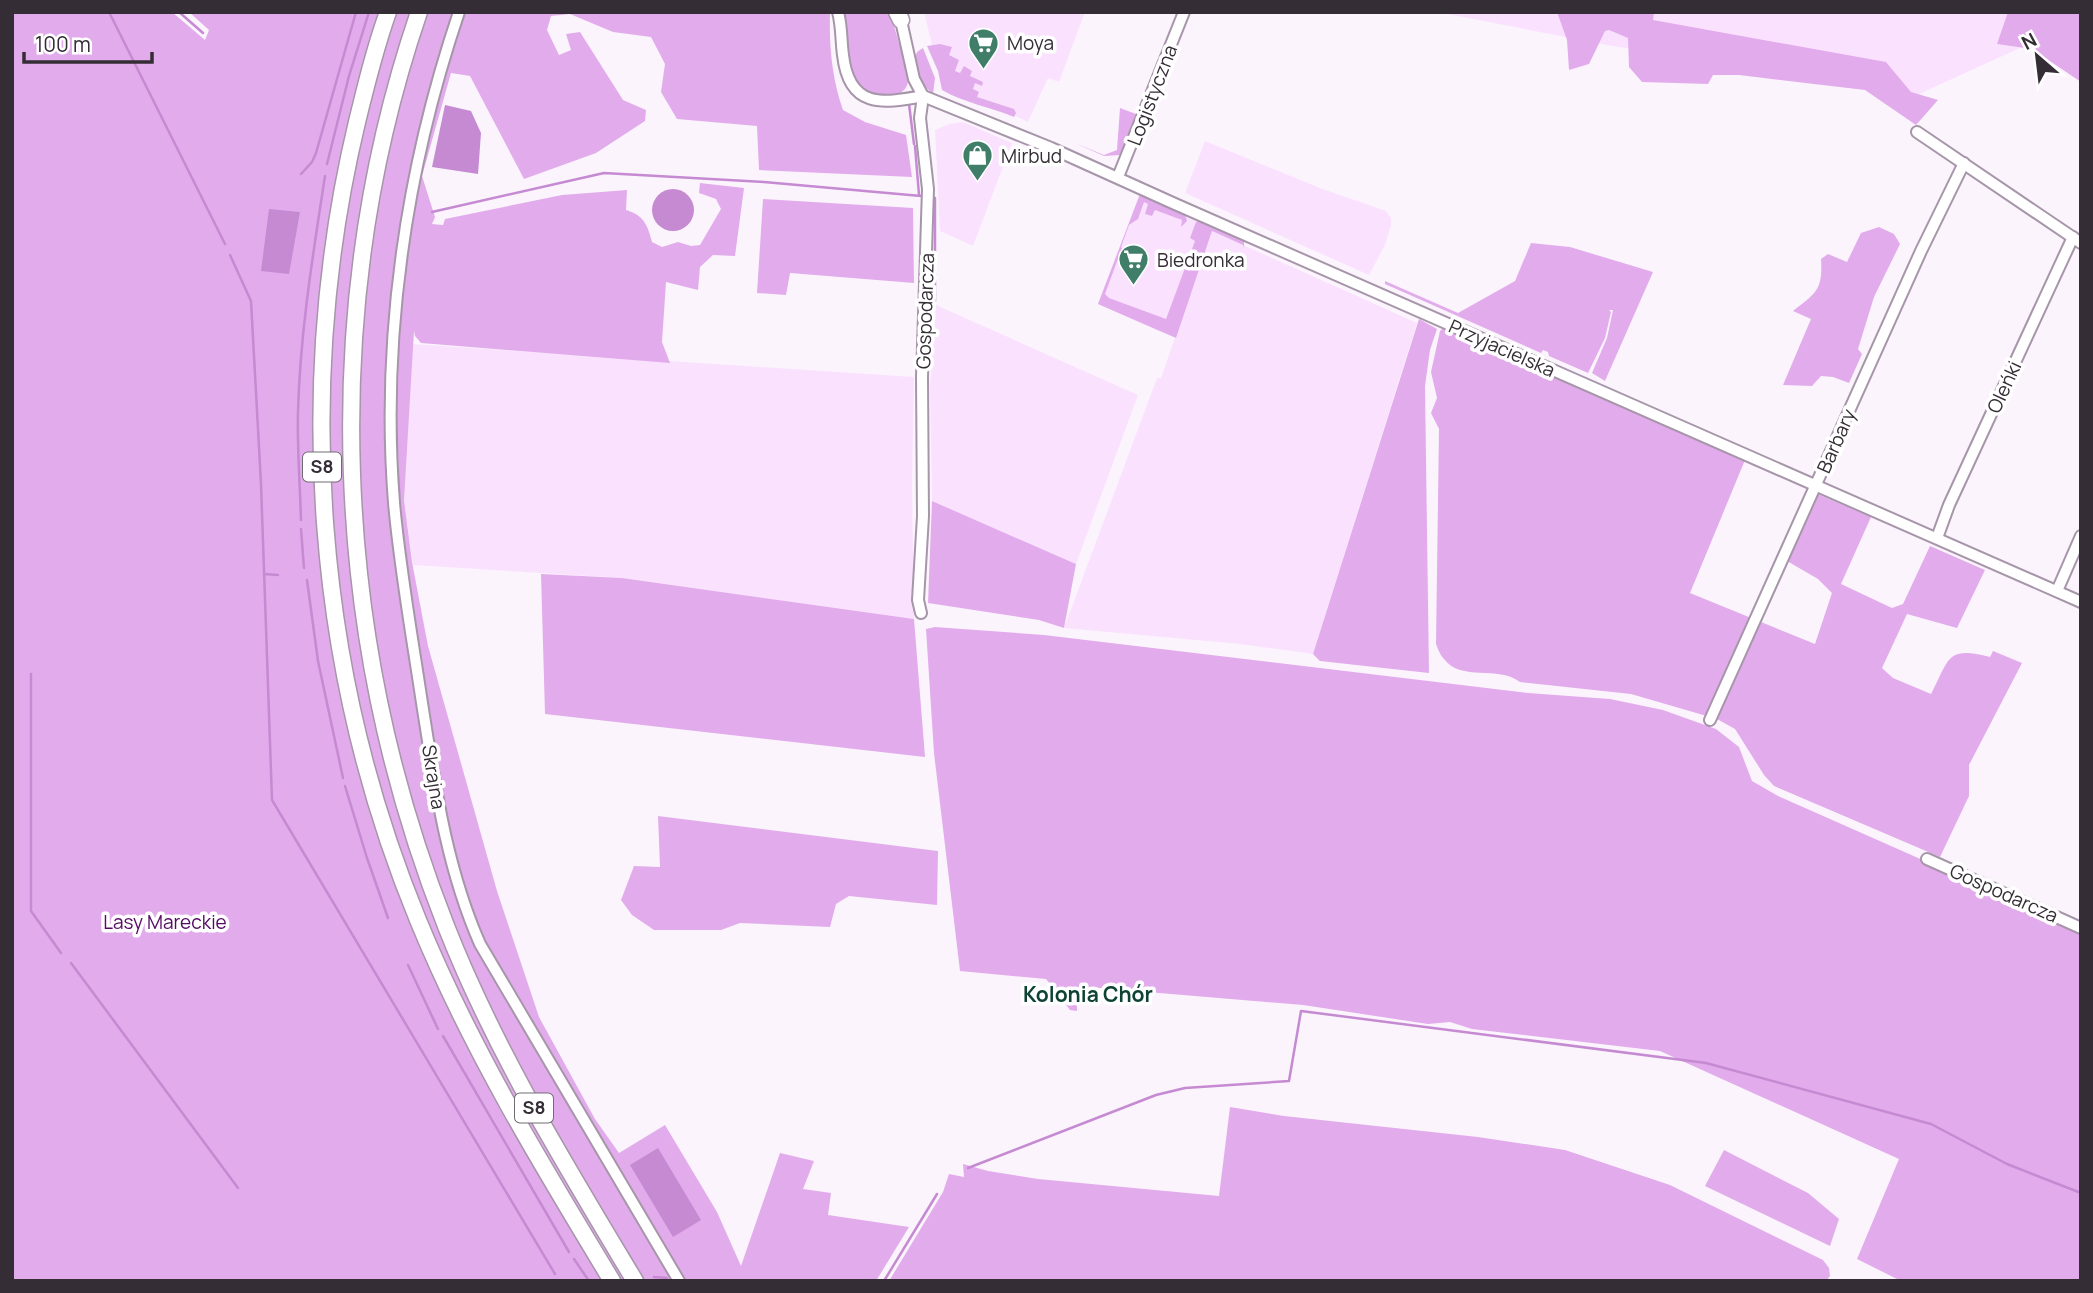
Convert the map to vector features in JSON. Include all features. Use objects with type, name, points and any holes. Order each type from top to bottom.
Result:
[{"type":"highway","name":"S8","points":[[388,12],[372,64],[341,195],[328,303],[323,377],[321,454],[325,523],[333,601],[347,684],[375,799],[424,936],[497,1086],[612,1281]]},
{"type":"highway","name":"S8","points":[[419,12],[384,137],[365,243],[353,354],[351,457],[361,598],[373,678],[402,798],[447,928],[488,1021],[522,1086],[635,1281]]},
{"type":"street","name":"Skrajna","points":[[459,12],[427,121],[408,217],[393,346],[392,470],[406,603],[446,844],[461,899],[493,968],[679,1281]]},
{"type":"street","points":[[838,12],[845,72],[849,83],[858,93],[877,102],[923,96]]},
{"type":"street","name":"Logistyczna","points":[[1118,177],[1184,12]]},
{"type":"street","name":"Gospodarcza","points":[[899,15],[914,79],[923,96],[920,118],[928,189],[922,377],[923,516],[918,600],[921,613]]},
{"type":"street","name":"Przyjacielska","points":[[923,96],[1118,177],[1559,374],[2081,602]]},
{"type":"street","points":[[1917,132],[2077,240]]},
{"type":"street","name":"Barbary","points":[[1710,720],[1921,251],[1964,163]]},
{"type":"street","name":"Oleńki","points":[[1937,538],[1949,505],[2077,240]]},
{"type":"street","points":[[2057,591],[2081,536]]},
{"type":"street","name":"Gospodarcza","points":[[1927,859],[2081,928]]},
{"type":"shaded area","points":[[924,12],[1085,12],[1059,82],[1048,78],[1028,122],[956,87],[933,49]]},
{"type":"shaded area","points":[[1437,12],[2081,12],[2081,20],[1917,95],[1607,45]]},
{"type":"shaded area","points":[[445,105],[471,111],[481,133],[478,174],[432,167]]},
{"type":"shaded area","points":[[963,122],[1012,143],[973,246],[940,231],[935,130]]},
{"type":"shaded area","points":[[1205,141],[1320,188],[1386,211],[1391,218],[1391,226],[1384,247],[1369,275],[1185,193]]},
{"type":"shaded area","points":[[673,189],[688,195],[694,210],[688,225],[673,231],[658,225],[652,210],[658,195]]},
{"type":"shaded area","points":[[1139,197],[1202,224],[1161,332],[1098,304]]},
{"type":"shaded area","points":[[269,209],[300,212],[289,274],[261,271]]},
{"type":"shaded area","points":[[1212,231],[1417,323],[1313,654],[1240,644],[1064,628],[1157,378],[1161,378]]},
{"type":"shaded area","points":[[936,305],[1138,395],[1076,564],[932,501],[930,386]]},
{"type":"shaded area","points":[[412,344],[914,377],[914,619],[622,578],[413,565],[404,500],[400,416]]},
{"type":"shaded area","points":[[658,1148],[701,1220],[673,1237],[630,1165]]},
{"type":"green space","name":"Lasy Mareckie","points":[[12,12],[172,12],[205,40],[209,30],[189,12],[830,12],[832,62],[843,110],[865,122],[906,135],[912,177],[759,170],[757,126],[677,119],[661,92],[665,64],[651,37],[613,32],[570,14],[551,16],[547,30],[559,55],[571,50],[566,34],[580,32],[623,100],[646,110],[645,121],[596,153],[524,179],[470,76],[451,73],[422,176],[435,217],[432,224],[443,225],[445,219],[562,195],[627,190],[626,210],[644,222],[652,242],[662,247],[678,242],[691,246],[700,245],[721,209],[716,199],[699,193],[700,183],[744,188],[735,256],[713,255],[700,267],[698,290],[666,282],[662,342],[670,363],[421,343],[414,331],[404,500],[412,562],[428,646],[497,891],[539,1017],[595,1119],[619,1153],[665,1125],[717,1212],[741,1266],[780,1153],[814,1161],[803,1189],[831,1193],[828,1215],[909,1227],[876,1281],[12,1281]]},
{"type":"green space","points":[[843,12],[890,12],[908,74],[904,91],[897,95],[880,96],[871,93],[857,82],[848,57]]},
{"type":"green space","points":[[1557,12],[1654,12],[1653,20],[1886,62],[1911,92],[1938,100],[1916,125],[1865,90],[1739,75],[1713,75],[1708,84],[1642,82],[1629,67],[1628,38],[1609,30],[1605,31],[1589,64],[1569,70],[1567,40]]},
{"type":"green space","points":[[2008,12],[2081,12],[2081,82],[2032,49],[1997,44]]},
{"type":"green space","points":[[940,44],[952,47],[949,55],[959,60],[955,71],[960,73],[964,66],[972,71],[970,76],[983,82],[982,86],[975,83],[973,89],[979,92],[977,97],[1014,109],[1014,117],[942,90],[938,71],[927,46]]},
{"type":"green space","points":[[923,48],[935,78],[933,94],[921,81],[916,70],[915,58],[917,52]]},
{"type":"green space","points":[[1120,108],[1136,114],[1120,155],[1104,156],[1075,143],[1104,155],[1117,150]]},
{"type":"green space","points":[[1140,194],[1185,214],[1187,221],[1181,227],[1182,220],[1155,210],[1152,216],[1145,214],[1148,204],[1144,202],[1138,219],[1129,225],[1105,294],[1109,298],[1166,319],[1195,241],[1190,238],[1196,222],[1200,221],[1241,238],[1244,242],[1244,248],[1243,245],[1212,231],[1176,338],[1098,304]]},
{"type":"green space","points":[[763,199],[913,208],[914,283],[790,273],[786,295],[757,293]]},
{"type":"green space","points":[[1879,227],[1894,234],[1900,244],[1874,297],[1858,349],[1862,354],[1849,383],[1821,376],[1812,386],[1783,385],[1811,319],[1793,311],[1816,290],[1821,278],[1821,259],[1828,254],[1847,262],[1861,233]]},
{"type":"green space","points":[[1531,243],[1570,247],[1653,272],[1605,381],[1592,373],[1607,338],[1613,310],[1609,310],[1611,312],[1605,338],[1588,373],[1549,356],[1548,352],[1543,350],[1541,353],[1385,284],[1385,281],[1458,313],[1515,281]]},
{"type":"green space","points":[[1419,319],[1437,329],[1430,350],[1425,386],[1429,673],[1320,661],[1313,654]]},
{"type":"green space","points":[[1443,328],[1745,460],[1690,593],[1815,644],[1832,593],[1818,579],[1787,561],[1815,493],[1871,517],[1841,584],[1892,608],[1903,604],[1930,546],[1985,570],[1957,628],[1907,614],[1882,668],[1893,678],[1931,694],[1946,664],[1957,654],[1990,657],[1993,651],[2022,663],[1969,765],[1969,796],[1940,857],[1774,786],[1735,729],[1717,719],[1631,694],[1520,682],[1501,674],[1460,670],[1444,659],[1436,644],[1439,429],[1431,413],[1437,398],[1431,372],[1440,331]]},
{"type":"green space","points":[[932,501],[1076,564],[1064,628],[1039,620],[928,603]]},
{"type":"green space","points":[[541,574],[622,578],[914,619],[925,757],[545,714]]},
{"type":"green space","points":[[935,627],[1044,635],[1528,693],[1610,699],[1663,710],[1716,729],[1739,747],[1752,781],[1778,796],[2081,930],[2081,1281],[1901,1281],[1857,1259],[1899,1159],[1660,1051],[1472,1029],[1450,1022],[1428,1024],[1303,1005],[1088,987],[1077,1000],[1077,1011],[1070,1010],[1046,979],[960,971],[934,753],[926,629]]},
{"type":"green space","points":[[658,816],[938,851],[937,905],[849,896],[836,904],[830,927],[740,923],[721,930],[654,930],[632,915],[621,900],[634,866],[660,867]]},
{"type":"green space","points":[[1230,1107],[1565,1150],[1670,1185],[1823,1260],[1829,1268],[1830,1276],[1826,1281],[889,1281],[943,1192],[949,1174],[964,1177],[963,1164],[1038,1179],[1219,1196]]},
{"type":"green space","points":[[1724,1150],[1808,1193],[1839,1219],[1830,1246],[1705,1186]]},
{"type":"waterway","points":[[109,12],[225,244]]},
{"type":"waterway","points":[[179,12],[203,33]]},
{"type":"waterway","points":[[301,174],[316,153],[356,12]]},
{"type":"waterway","points":[[327,164],[349,76],[369,12]]},
{"type":"waterway","points":[[909,104],[914,144]]},
{"type":"waterway","points":[[915,146],[919,195]]},
{"type":"waterway","points":[[432,212],[604,173],[764,182],[921,196]]},
{"type":"waterway","points":[[301,520],[298,439],[301,353],[325,176]]},
{"type":"waterway","points":[[935,198],[935,301]]},
{"type":"waterway","points":[[230,255],[251,301],[261,484],[272,800],[555,1274]]},
{"type":"waterway","points":[[301,529],[304,568]]},
{"type":"waterway","points":[[264,574],[278,575]]},
{"type":"waterway","points":[[307,580],[318,661],[343,778]]},
{"type":"waterway","points":[[31,674],[31,911],[61,953]]},
{"type":"waterway","points":[[345,786],[388,918]]},
{"type":"waterway","points":[[71,963],[238,1188]]},
{"type":"waterway","points":[[408,965],[438,1029]]},
{"type":"waterway","points":[[968,1168],[1156,1095],[1185,1088],[1289,1081],[1301,1011],[1706,1063],[1931,1124],[2007,1164],[2081,1193]]},
{"type":"waterway","points":[[443,1036],[569,1252]]},
{"type":"waterway","points":[[884,1281],[937,1194]]},
{"type":"waterway","points":[[574,1259],[589,1281]]},
{"type":"waterway","points":[[654,1277],[667,1278]]},
{"type":"place","name":"Moya","points":[[984,70]]},
{"type":"place","name":"Mirbud","points":[[978,183]]},
{"type":"place","name":"Biedronka","points":[[1134,287]]},
{"type":"district","name":"Kolonia Chór","points":[[1088,995]]}]
